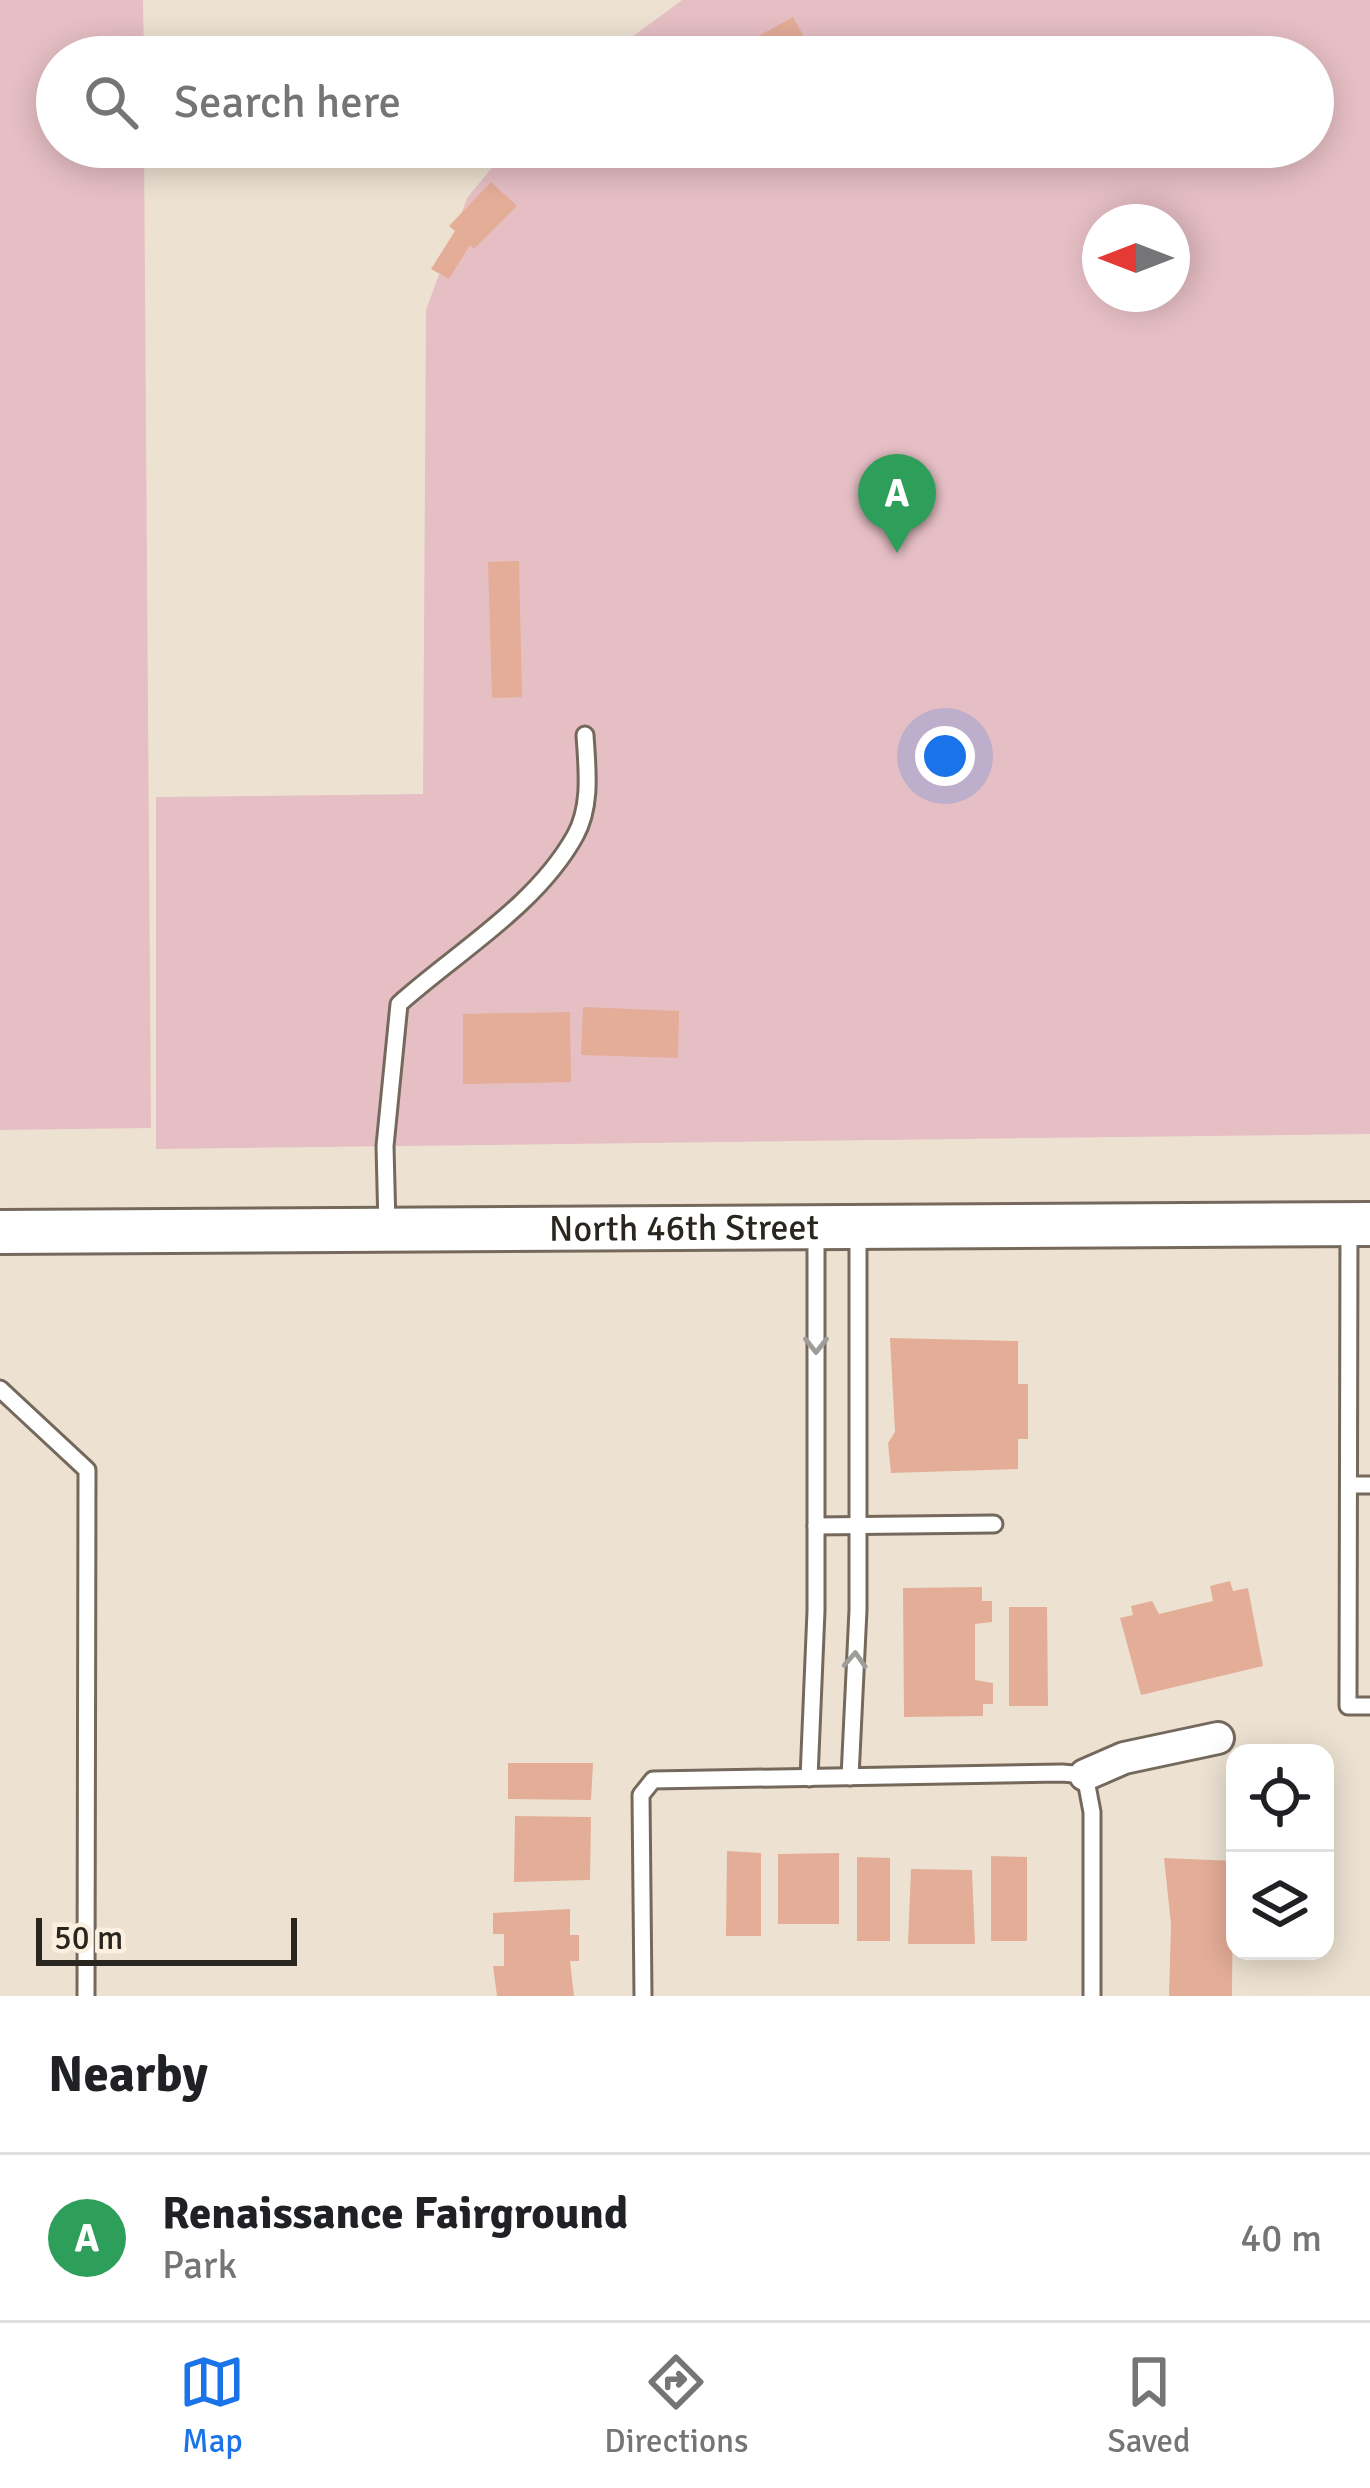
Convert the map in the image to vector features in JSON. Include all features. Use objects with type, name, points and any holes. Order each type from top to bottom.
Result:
[{"type":"street","name":"North 46th Street","points":[[0,1232],[1360,1225]]},
{"type":"street","points":[[1085,1775],[1124,1758],[1218,1738]]},
{"type":"lane","points":[[387,1230],[386,1146],[399,1004],[528,895],[576,835],[588,790],[585,735]]},
{"type":"lane","points":[[1360,1225],[1349,1395],[1348,1706],[1370,1706]]},
{"type":"lane","points":[[850,1777],[859,1525],[859,1227]]},
{"type":"lane","points":[[809,1778],[816,1526],[816,1228]]},
{"type":"lane","points":[[0,1389],[88,1470],[86,1996]]},
{"type":"lane","points":[[1349,1395],[1370,1395]]},
{"type":"lane","points":[[1349,1485],[1370,1485]]},
{"type":"lane","points":[[816,1526],[994,1524]]},
{"type":"lane","points":[[643,1996],[641,1795],[653,1780],[1085,1775],[1092,1812],[1092,1996]]},
{"type":"shaded area","points":[[0,0],[143,0],[144,36],[36,36],[36,168],[144,168],[151,1128],[0,1130]]},
{"type":"shaded area","points":[[682,0],[1370,0],[1370,1134],[156,1149],[156,797],[423,794],[426,310],[467,198],[492,168],[1334,168],[1334,36],[633,36]]},
{"type":"building","points":[[793,17],[803,36],[758,36]]},
{"type":"building","points":[[491,182],[517,206],[474,249],[470,245],[449,279],[431,269],[455,231],[449,226]]},
{"type":"building","points":[[519,561],[522,697],[492,698],[488,562]]},
{"type":"building","points":[[583,1007],[679,1011],[678,1058],[581,1055]]},
{"type":"building","points":[[570,1012],[571,1082],[463,1084],[463,1014]]},
{"type":"building","points":[[890,1338],[1018,1341],[1018,1384],[1028,1384],[1028,1439],[1018,1439],[1018,1469],[891,1473],[888,1443],[895,1432]]},
{"type":"building","points":[[1230,1581],[1233,1591],[1248,1588],[1263,1666],[1141,1695],[1120,1618],[1133,1615],[1131,1606],[1152,1601],[1159,1614],[1213,1601],[1210,1586]]},
{"type":"building","points":[[982,1587],[982,1601],[992,1601],[992,1622],[975,1624],[975,1680],[993,1683],[993,1704],[983,1704],[983,1716],[904,1717],[903,1588]]},
{"type":"building","points":[[1009,1607],[1047,1607],[1048,1706],[1009,1706]]},
{"type":"building","points":[[508,1763],[593,1763],[591,1800],[508,1799]]},
{"type":"building","points":[[515,1816],[591,1817],[590,1880],[514,1882]]},
{"type":"building","points":[[727,1851],[761,1853],[761,1936],[726,1936]]},
{"type":"building","points":[[839,1853],[839,1924],[778,1924],[778,1854]]},
{"type":"building","points":[[991,1856],[1027,1857],[1027,1941],[991,1941]]},
{"type":"building","points":[[857,1857],[890,1858],[890,1941],[857,1941]]},
{"type":"building","points":[[1164,1858],[1226,1861],[1226,1960],[1232,1960],[1232,1996],[1169,1996],[1171,1924]]},
{"type":"building","points":[[911,1869],[972,1870],[975,1944],[908,1944]]},
{"type":"building","points":[[570,1909],[570,1935],[579,1935],[579,1961],[570,1961],[574,1996],[497,1996],[493,1966],[504,1966],[504,1934],[493,1934],[493,1913]]},
{"type":"place","name":"Renaissance Fairground","points":[[897,553]]}]
